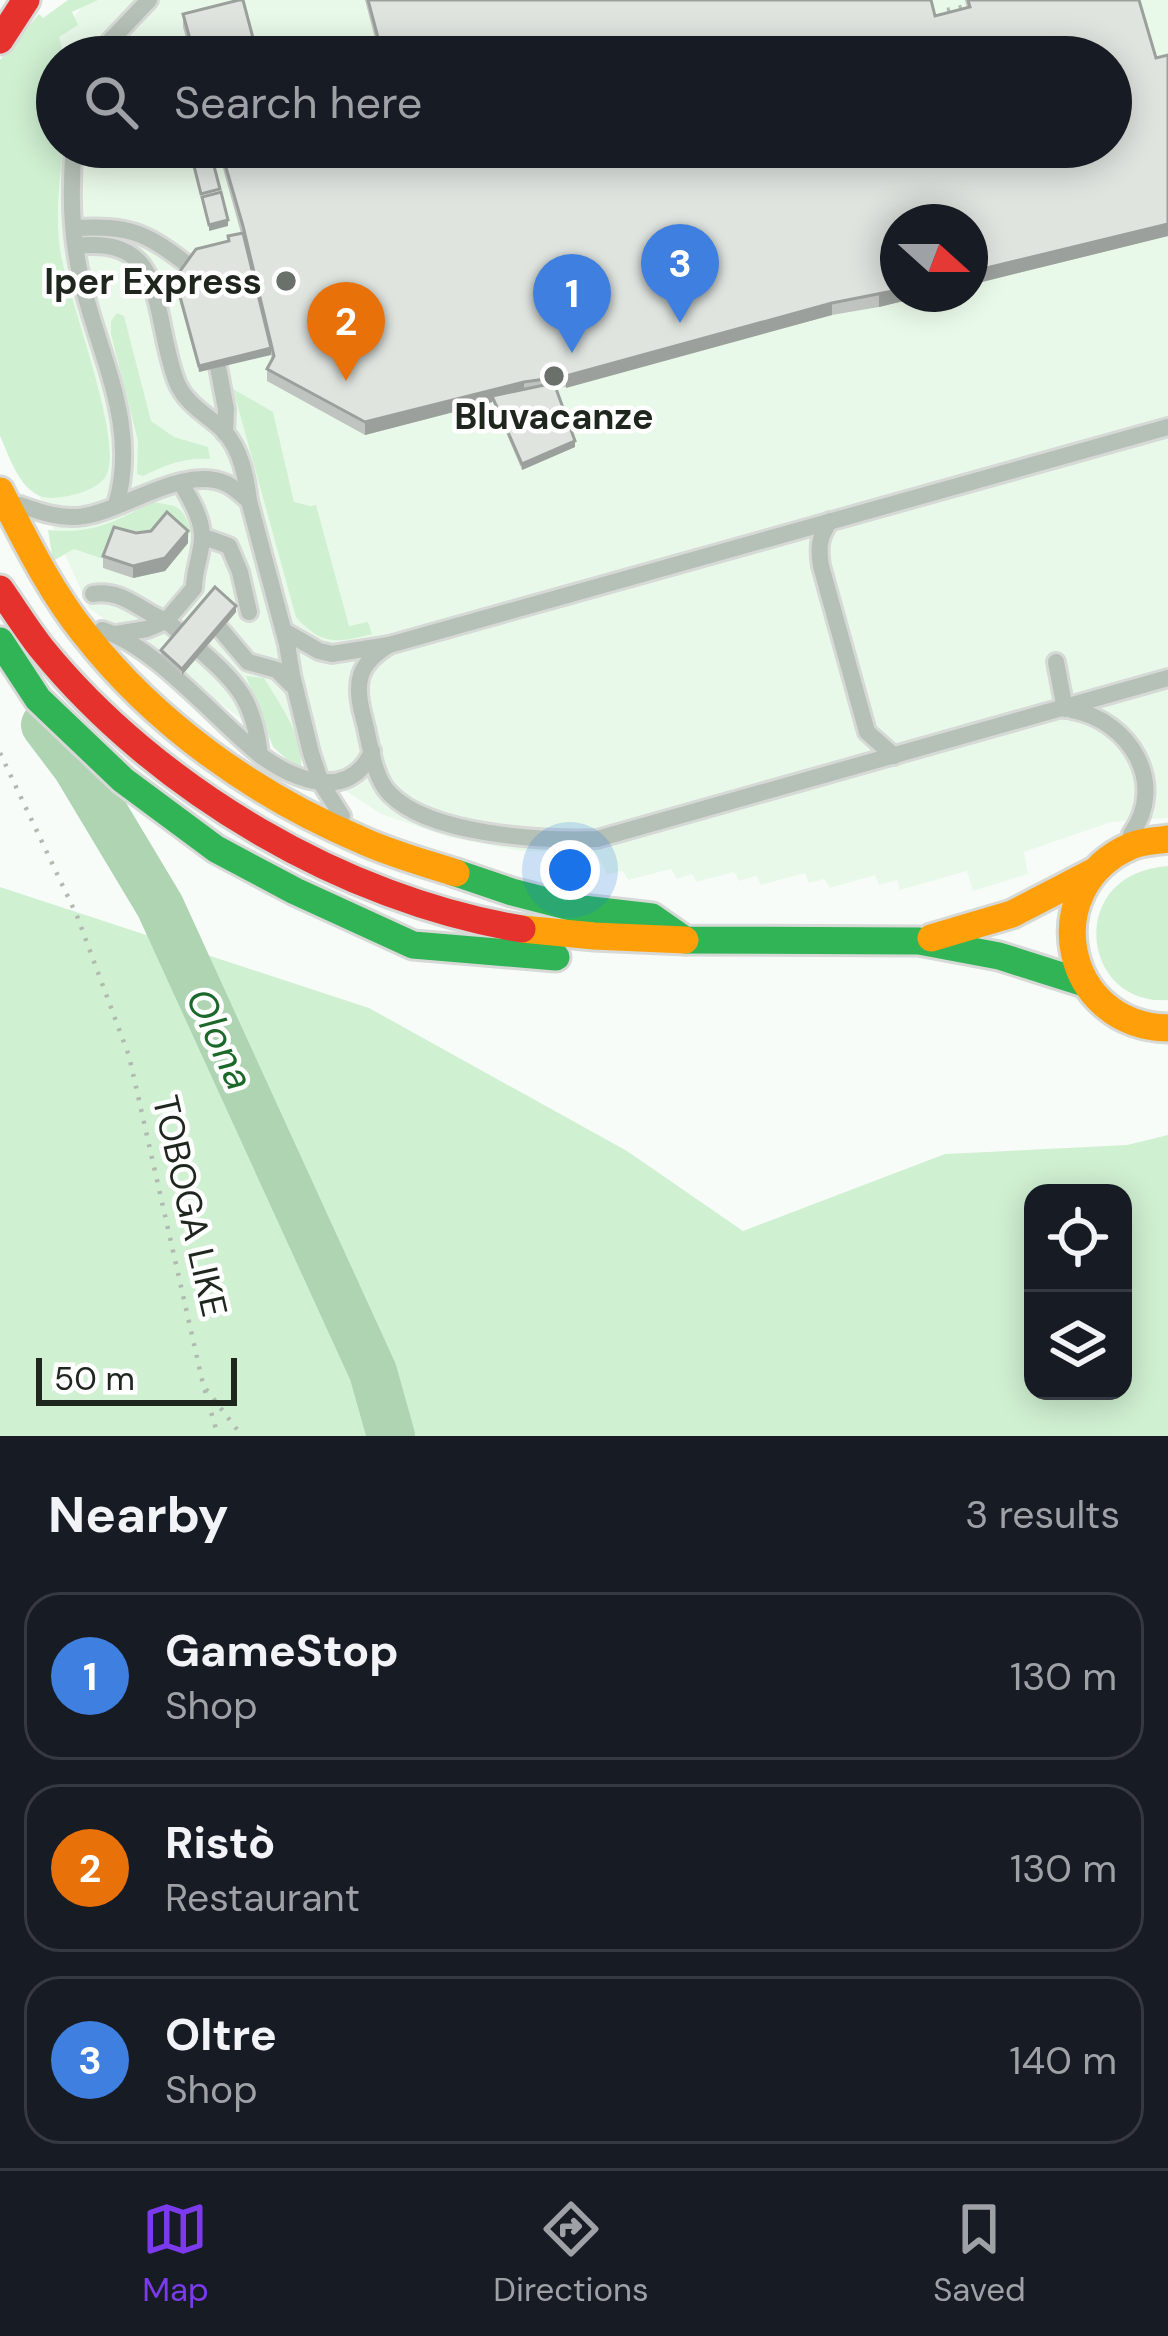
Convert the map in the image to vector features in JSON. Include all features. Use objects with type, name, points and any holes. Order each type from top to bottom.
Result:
[{"type":"main road","points":[[0,8],[15,0]]},
{"type":"main road","points":[[0,40],[26,0]]},
{"type":"main road","points":[[2,494],[82,631],[140,698],[219,761],[305,814],[403,857],[574,908],[652,916],[685,940]]},
{"type":"main road","points":[[0,589],[23,627],[136,744],[226,810],[313,861],[406,899],[500,926],[569,936],[919,941],[999,956],[1084,983]]},
{"type":"main road","points":[[0,640],[38,699],[123,780],[216,849],[413,945],[666,960],[685,940]]},
{"type":"main road","points":[[919,941],[1012,914],[1093,872],[1119,850],[1152,838],[1168,839]]},
{"type":"main road","points":[[1093,872],[1074,907],[1071,946],[1084,983],[1103,1006],[1130,1022],[1168,1028]]},
{"type":"lane","points":[[115,36],[149,0]]},
{"type":"lane","points":[[72,168],[81,278],[122,420],[125,457],[116,506]]},
{"type":"lane","points":[[75,237],[119,228],[133,231],[148,236],[188,266]]},
{"type":"lane","points":[[75,237],[127,252],[143,267],[181,392],[225,433],[243,467],[321,783],[364,842]]},
{"type":"lane","points":[[218,367],[225,433]]},
{"type":"lane","points":[[284,631],[332,654],[389,645],[1168,427]]},
{"type":"lane","points":[[2,494],[25,507],[69,518],[89,516],[194,480],[231,485],[249,501]]},
{"type":"lane","points":[[115,634],[147,629],[196,600],[194,572],[202,541],[197,514],[181,483]]},
{"type":"lane","points":[[830,521],[818,547],[820,566],[867,732],[894,757]]},
{"type":"lane","points":[[202,541],[229,546],[249,612]]},
{"type":"lane","points":[[93,594],[120,595],[181,633]]},
{"type":"lane","points":[[226,630],[239,655],[277,670],[296,690]]},
{"type":"lane","points":[[82,631],[115,634],[140,649],[260,755],[302,779],[321,783],[350,777],[373,751]]},
{"type":"lane","points":[[389,645],[374,654],[359,679],[357,695],[382,783],[413,810],[442,821],[534,839],[597,839],[1168,678]]},
{"type":"lane","points":[[202,652],[244,694],[260,755]]},
{"type":"lane","points":[[1056,662],[1065,709]]},
{"type":"lane","points":[[1065,709],[1087,712],[1109,723],[1127,739],[1139,760],[1144,808],[1137,827],[1119,850]]},
{"type":"path","points":[[947,10],[962,7]]},
{"type":"path","name":"TOBOGA LIKE","points":[[0,752],[77,916],[129,1056],[202,1384],[218,1436]]},
{"type":"path","points":[[202,1384],[242,1436]]},
{"type":"shaded area","points":[[88,0],[1168,0],[1168,818],[1111,822],[1024,852],[1028,874],[973,891],[967,871],[900,890],[897,880],[879,885],[875,875],[830,888],[824,879],[809,883],[805,873],[761,885],[756,876],[739,881],[734,872],[696,882],[692,874],[677,879],[671,869],[628,880],[623,871],[607,874],[596,853],[521,851],[448,837],[381,814],[281,748],[89,608],[0,409],[0,104],[36,61],[36,168],[1132,168],[1132,36],[58,36]]},
{"type":"green space","points":[[68,0],[98,0],[72,12],[78,25],[61,36],[36,36],[36,168],[61,168],[59,236],[101,399],[110,455],[107,474],[98,484],[49,498],[26,486],[0,436],[0,60],[39,14],[43,18]]},
{"type":"green space","points":[[117,313],[124,316],[151,421],[174,437],[208,447],[210,459],[137,474],[138,441],[111,334]]},
{"type":"green space","points":[[233,389],[273,412],[294,502],[316,505],[349,626],[368,622],[372,634],[331,640],[296,617]]},
{"type":"green space","points":[[151,502],[181,511],[191,530],[186,541],[107,560],[74,549],[53,561],[48,530],[102,525]]},
{"type":"green space","points":[[246,676],[264,678],[284,711],[299,746],[301,772],[273,747]]},
{"type":"green space","points":[[1168,866],[1168,1000],[1139,997],[1117,983],[1102,963],[1096,938],[1099,913],[1112,891],[1135,874]]},
{"type":"green space","points":[[0,887],[369,1008],[627,1151],[743,1231],[945,1154],[1127,1145],[1168,1135],[1168,1436],[0,1436]]},
{"type":"building","points":[[243,0],[252,36],[189,36],[183,14]]},
{"type":"building","points":[[368,0],[931,0],[935,16],[970,7],[968,0],[1139,0],[1156,58],[1168,55],[1168,224],[988,268],[988,204],[880,204],[880,294],[566,376],[365,422],[267,369],[274,356],[226,168],[1132,168],[1132,36],[378,36]]},
{"type":"building","points":[[194,168],[215,168],[220,189],[201,194]]},
{"type":"building","points":[[221,192],[228,220],[209,225],[202,197]]},
{"type":"building","points":[[243,233],[271,348],[199,366],[175,278],[196,249]]},
{"type":"building","points":[[554,383],[575,441],[522,464],[492,396]]},
{"type":"building","points":[[167,512],[188,531],[165,558],[133,566],[103,556],[114,527],[136,533],[151,531]]},
{"type":"building","points":[[215,587],[236,606],[182,669],[161,650]]},
{"type":"waterway","name":"Olona","points":[[45,725],[76,766],[160,906],[373,1372],[391,1436]]},
{"type":"traffic: fast","points":[[0,641],[38,699],[123,780],[216,849],[413,945],[556,957]]},
{"type":"traffic: fast","points":[[456,873],[574,908],[652,917],[685,940],[919,941],[999,956],[1084,983]]},
{"type":"traffic: slow","points":[[0,491],[72,617],[112,666],[175,727],[245,779],[322,822],[384,850],[456,873]]},
{"type":"traffic: slow","points":[[1168,839],[1131,846],[1101,866],[1082,891],[1073,921],[1074,952],[1085,980],[1104,1004],[1132,1021],[1168,1028]]},
{"type":"traffic: slow","points":[[931,938],[1012,914],[1093,872]]},
{"type":"traffic: slow","points":[[522,929],[685,940]]},
{"type":"traffic: jam","points":[[0,40],[26,0]]},
{"type":"traffic: jam","points":[[0,589],[42,649],[88,700],[140,748],[258,831],[388,893],[522,929]]},
{"type":"place","name":"Iper Express","points":[[286,281]]},
{"type":"place","name":"Oltre","points":[[680,323]]},
{"type":"place","name":"GameStop","points":[[572,353]]},
{"type":"place","name":"Bluvacanze","points":[[554,376]]},
{"type":"place","name":"Ristò","points":[[346,381]]}]
